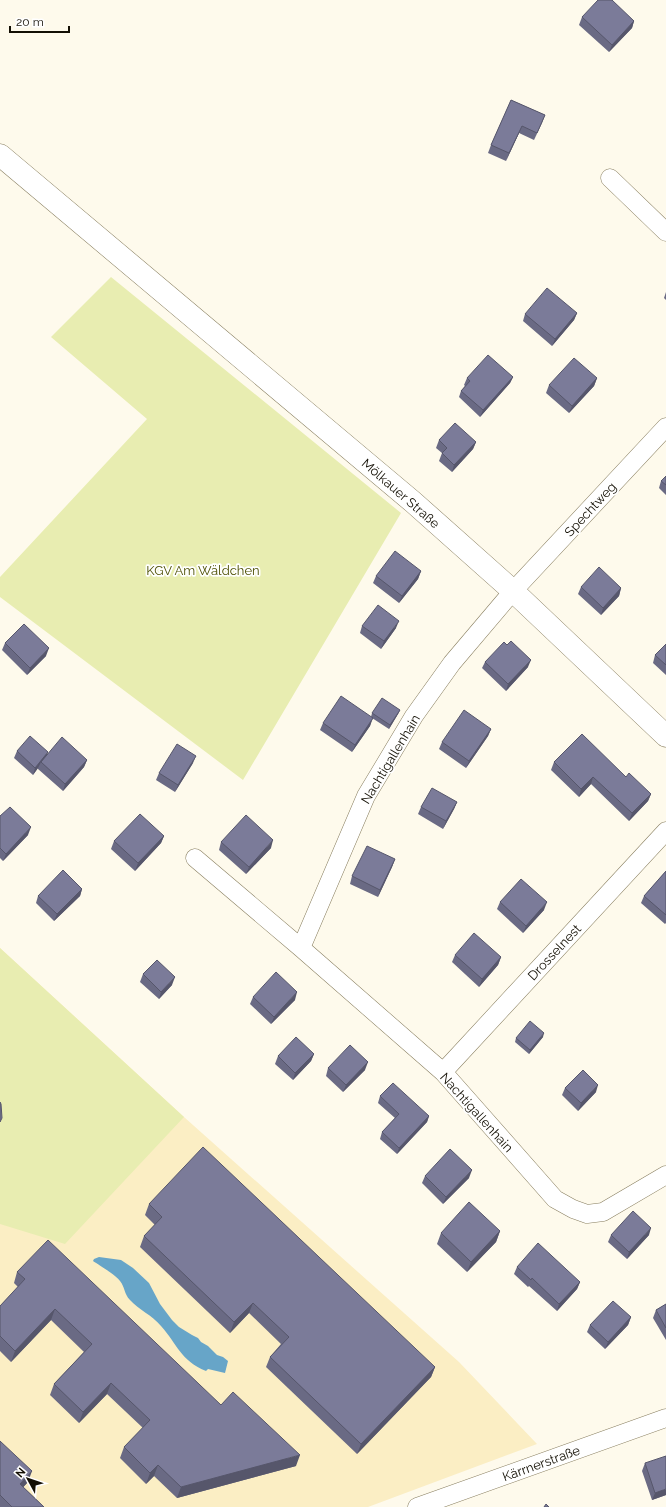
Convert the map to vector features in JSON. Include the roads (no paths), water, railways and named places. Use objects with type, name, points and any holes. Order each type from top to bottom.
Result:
[{"type":"street","name":"Mölkauer Straße","points":[[0,155],[413,502],[513,591],[666,736]]},
{"type":"street","points":[[610,178],[666,232]]},
{"type":"street","name":"Spechtweg","points":[[513,591],[666,427]]},
{"type":"street","name":"Nachtigallenhain","points":[[301,948],[366,796],[423,704],[452,663],[513,591]]},
{"type":"street","name":"Drosselnest","points":[[443,1072],[666,831]]},
{"type":"street","name":"Nachtigallenhain","points":[[195,858],[443,1072],[555,1199],[573,1210],[587,1214],[603,1212],[666,1176]]},
{"type":"street","name":"Kärrnerstraße","points":[[417,1507],[666,1418]]},
{"type":"water","points":[[99,1257],[121,1260],[133,1268],[149,1283],[160,1304],[179,1327],[198,1338],[217,1355],[228,1361],[225,1373],[208,1369],[206,1371],[190,1362],[180,1352],[167,1333],[157,1322],[130,1300],[122,1283],[93,1261]]},
{"type":"park label","name":"KGV Am Wäldchen","points":[[203,570]]}]
